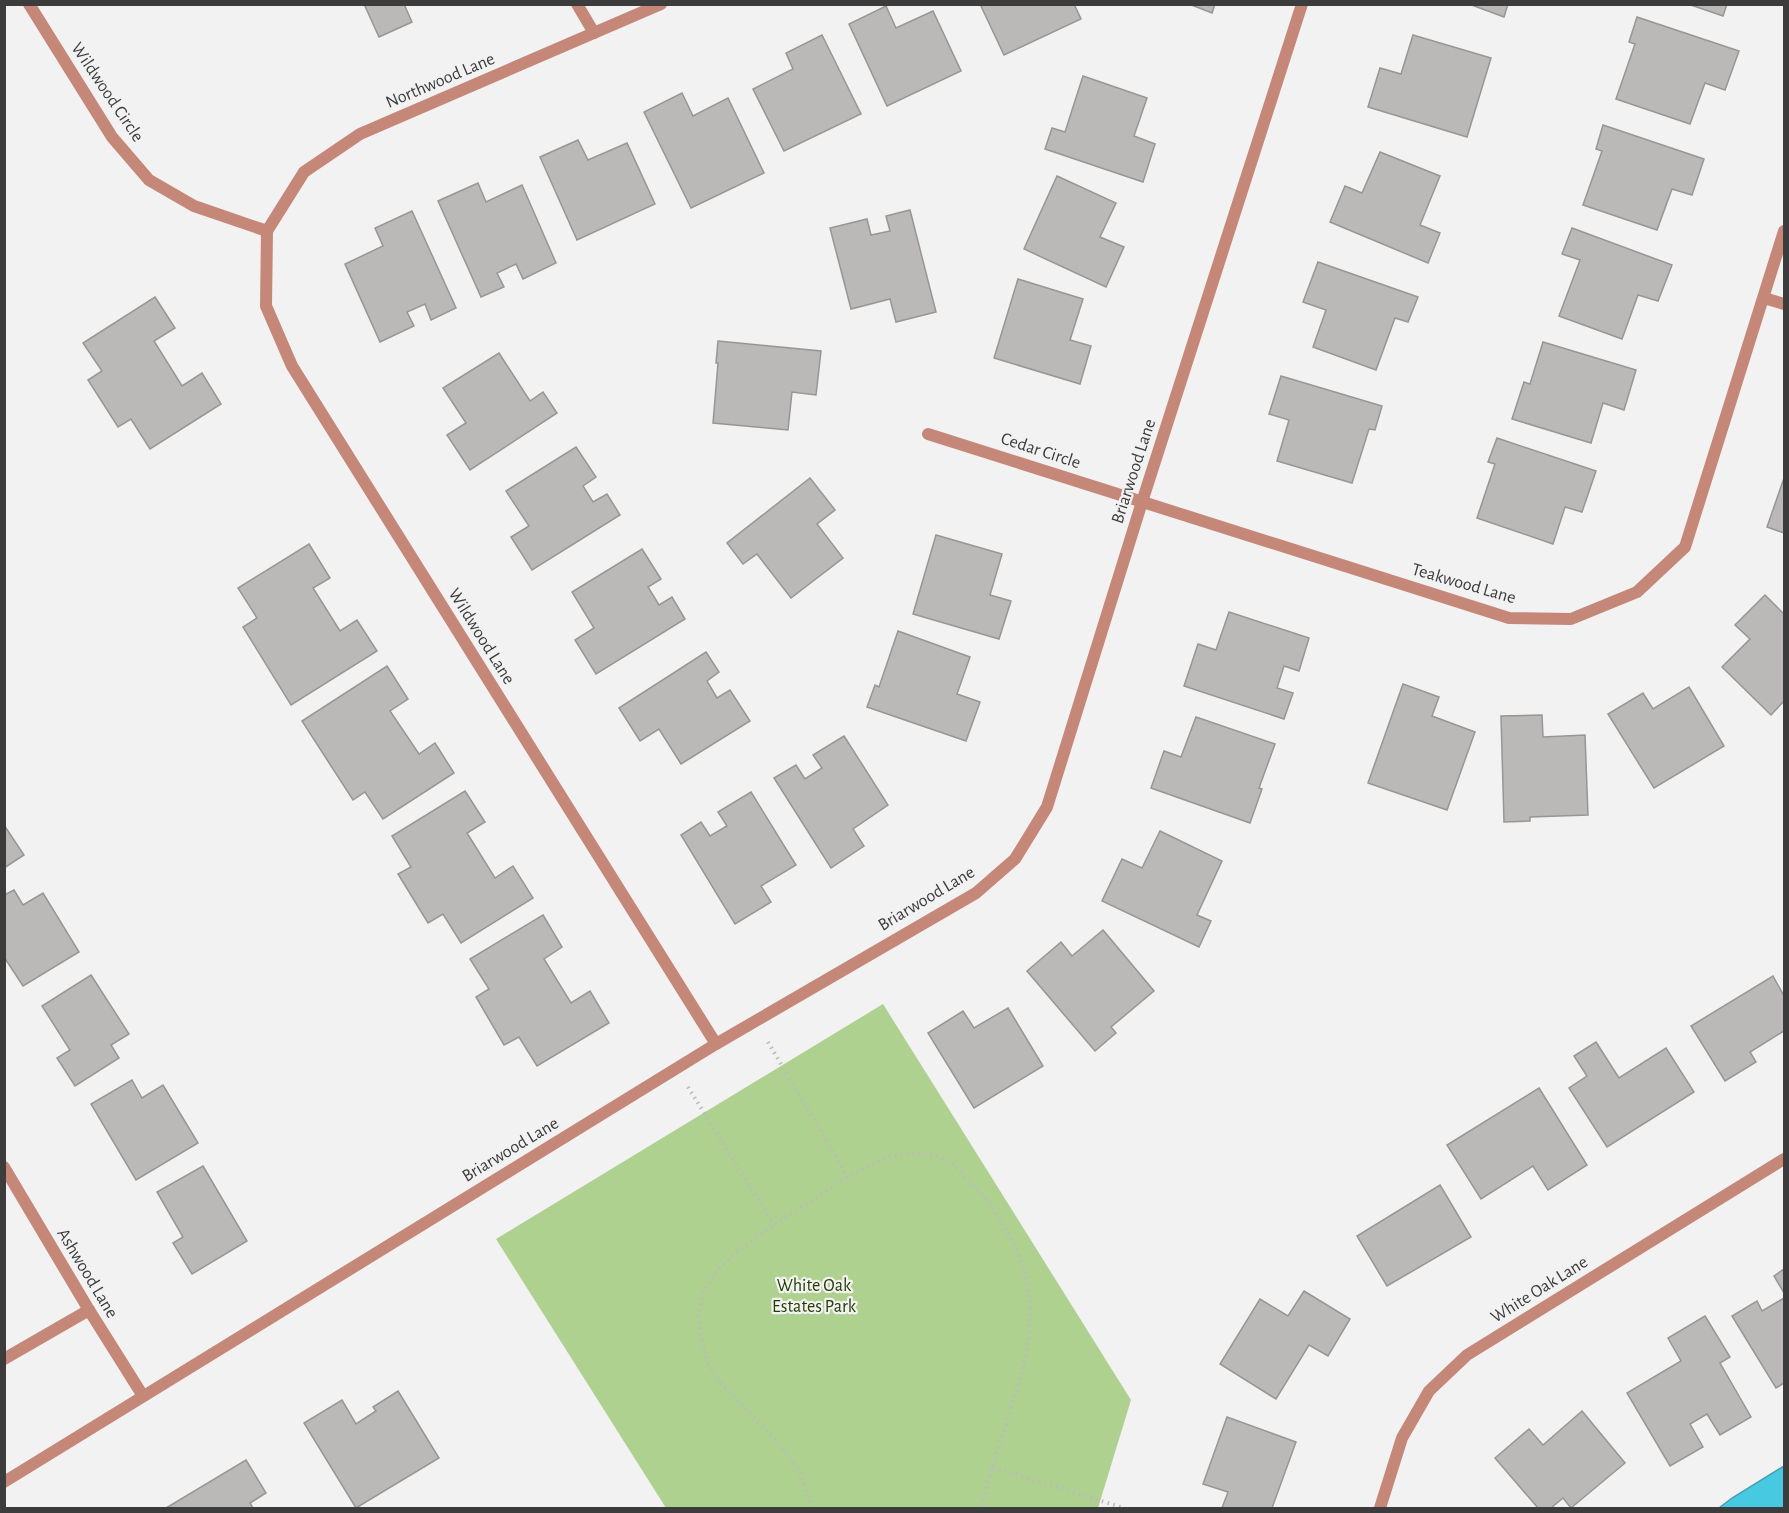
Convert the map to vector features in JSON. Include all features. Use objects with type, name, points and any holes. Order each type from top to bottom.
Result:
[{"type":"street","name":"Wildwood Circle","points":[[29,4],[112,137],[149,180],[194,206],[267,231]]},
{"type":"street","points":[[577,4],[594,33]]},
{"type":"street","name":"Northwood Lane","points":[[267,231],[304,172],[360,134],[661,4]]},
{"type":"street","name":"Briarwood Lane","points":[[4,1482],[716,1044],[976,893],[1015,859],[1047,807],[1302,4]]},
{"type":"street","name":"Wildwood Lane","points":[[267,231],[266,306],[292,366],[716,1044]]},
{"type":"street","name":"Teakwood Lane","points":[[1142,502],[1509,618],[1571,619],[1637,592],[1685,547],[1785,231]]},
{"type":"street","points":[[1764,298],[1785,304]]},
{"type":"street","name":"Cedar Circle","points":[[928,434],[1142,502]]},
{"type":"street","name":"White Oak Lane","points":[[1380,1509],[1402,1438],[1429,1391],[1467,1355],[1785,1159]]},
{"type":"street","name":"Ashwood Lane","points":[[4,1167],[143,1396]]},
{"type":"street","points":[[4,1359],[89,1310]]},
{"type":"path","points":[[756,1020],[848,1177]]},
{"type":"path","points":[[677,1069],[774,1225]]},
{"type":"path","points":[[812,1509],[798,1469],[777,1442],[722,1383],[707,1362],[698,1314],[703,1293],[716,1272],[736,1252],[848,1177],[883,1159],[905,1154],[926,1153],[949,1160],[989,1202],[1013,1242],[1024,1269],[1030,1302],[1029,1338],[1023,1368],[980,1509]]},
{"type":"path","points":[[993,1467],[1124,1509]]},
{"type":"green space","name":"White Oak Estates Park","points":[[883,1004],[1131,1400],[1098,1508],[666,1508],[496,1239]]},
{"type":"water","points":[[1784,1466],[1784,1508],[1719,1508],[1732,1498]]},
{"type":"building","points":[[364,4],[404,4],[412,22],[379,37]]},
{"type":"building","points":[[980,4],[1074,4],[1081,19],[1004,55]]},
{"type":"building","points":[[1189,4],[1215,4],[1212,13]]},
{"type":"building","points":[[1469,4],[1508,4],[1504,17]]},
{"type":"building","points":[[1688,4],[1727,4],[1723,16]]},
{"type":"building","points":[[886,6],[896,28],[933,11],[961,71],[887,106],[849,24]]},
{"type":"building","points":[[1637,17],[1739,51],[1725,90],[1705,83],[1690,124],[1616,99],[1635,44],[1629,42]]},
{"type":"building","points":[[822,35],[861,114],[784,151],[753,89],[793,69],[786,53]]},
{"type":"building","points":[[1413,35],[1491,58],[1467,137],[1368,107],[1380,68],[1401,74]]},
{"type":"building","points":[[1083,76],[1147,98],[1134,136],[1155,144],[1143,182],[1045,149],[1052,128],[1065,132]]},
{"type":"building","points":[[682,93],[693,116],[728,98],[764,173],[691,208],[644,112]]},
{"type":"building","points":[[1603,125],[1704,159],[1692,195],[1672,189],[1657,230],[1583,205],[1602,151],[1596,149]]},
{"type":"building","points":[[578,140],[588,160],[627,143],[655,204],[577,240],[540,157]]},
{"type":"building","points":[[1380,152],[1440,176],[1420,225],[1440,233],[1428,263],[1330,222],[1345,186],[1362,193]]},
{"type":"building","points":[[1057,176],[1116,203],[1100,237],[1124,247],[1106,287],[1024,249]]},
{"type":"building","points":[[478,183],[486,202],[522,185],[556,263],[523,279],[516,264],[497,273],[504,287],[481,297],[438,201]]},
{"type":"building","points":[[910,210],[936,312],[896,322],[890,299],[851,309],[830,228],[867,219],[871,235],[890,231],[886,216]]},
{"type":"building","points":[[412,211],[456,308],[431,320],[425,304],[407,312],[414,326],[380,342],[345,264],[383,246],[375,228]]},
{"type":"building","points":[[1572,228],[1672,265],[1658,301],[1638,295],[1622,339],[1559,316],[1580,260],[1562,254]]},
{"type":"building","points":[[1318,262],[1418,297],[1408,322],[1395,318],[1376,370],[1313,347],[1326,310],[1303,302]]},
{"type":"building","points":[[1018,279],[1083,299],[1070,340],[1091,346],[1080,384],[994,358]]},
{"type":"building","points":[[155,297],[175,328],[154,341],[182,386],[202,373],[221,404],[150,449],[131,419],[118,427],[88,380],[102,371],[83,343]]},
{"type":"building","points":[[718,341],[821,351],[816,395],[792,392],[788,430],[713,423]]},
{"type":"building","points":[[1543,342],[1636,370],[1624,410],[1603,403],[1591,443],[1512,419],[1524,382],[1530,384]]},
{"type":"building","points":[[499,353],[530,401],[543,392],[557,413],[470,470],[447,435],[466,423],[443,388]]},
{"type":"building","points":[[1281,376],[1382,406],[1375,430],[1369,429],[1352,483],[1277,461],[1289,420],[1269,414]]},
{"type":"building","points":[[1497,438],[1596,471],[1582,512],[1565,507],[1553,544],[1477,518],[1495,464],[1488,462]]},
{"type":"building","points":[[576,447],[596,477],[583,486],[593,502],[607,494],[620,515],[532,570],[511,537],[529,526],[506,491]]},
{"type":"building","points":[[810,478],[835,510],[817,524],[843,558],[791,598],[757,554],[743,564],[727,543]]},
{"type":"building","points":[[1784,478],[1784,533],[1767,527]]},
{"type":"building","points":[[936,535],[1002,554],[990,595],[1011,601],[999,639],[913,614]]},
{"type":"building","points":[[309,544],[330,578],[313,588],[340,631],[357,620],[377,651],[291,705],[243,627],[257,618],[238,588]]},
{"type":"building","points":[[642,549],[661,579],[648,587],[659,605],[672,597],[685,619],[596,674],[575,640],[594,628],[572,592]]},
{"type":"building","points":[[1765,595],[1784,614],[1784,701],[1771,715],[1722,667],[1750,639],[1735,625]]},
{"type":"building","points":[[1229,612],[1309,638],[1299,671],[1284,666],[1277,688],[1293,693],[1284,719],[1184,686],[1198,644],[1216,650]]},
{"type":"building","points":[[898,631],[970,657],[957,694],[980,702],[966,741],[867,707],[875,685],[879,687]]},
{"type":"building","points":[[706,652],[719,672],[707,681],[717,698],[730,690],[750,721],[681,764],[659,729],[640,741],[619,708]]},
{"type":"building","points":[[387,666],[408,699],[390,711],[419,754],[435,743],[454,773],[383,819],[365,792],[353,800],[302,721]]},
{"type":"building","points":[[1403,684],[1439,697],[1432,716],[1475,732],[1447,810],[1368,783]]},
{"type":"building","points":[[1689,687],[1724,746],[1654,788],[1608,714],[1643,693],[1653,709]]},
{"type":"building","points":[[1542,715],[1543,737],[1585,735],[1588,815],[1530,817],[1530,821],[1504,822],[1501,716]]},
{"type":"building","points":[[1196,717],[1275,744],[1259,788],[1262,789],[1250,823],[1151,788],[1164,751],[1181,757]]},
{"type":"building","points":[[844,736],[888,805],[853,829],[864,846],[831,868],[774,778],[796,765],[805,779],[822,768],[813,755]]},
{"type":"building","points":[[465,791],[485,822],[467,833],[495,878],[513,866],[533,898],[461,943],[443,914],[428,923],[398,874],[411,867],[392,836]]},
{"type":"building","points":[[751,792],[796,865],[761,886],[771,902],[735,924],[681,835],[701,822],[710,836],[727,826],[718,812]]},
{"type":"building","points":[[4,825],[24,855],[4,868]]},
{"type":"building","points":[[1160,831],[1222,861],[1197,915],[1211,921],[1199,947],[1102,901],[1122,859],[1142,868]]},
{"type":"building","points":[[14,890],[23,905],[43,893],[79,952],[23,986],[4,957],[4,895]]},
{"type":"building","points":[[543,915],[562,947],[544,959],[571,1003],[590,991],[609,1023],[537,1066],[519,1037],[504,1045],[476,997],[489,989],[470,959]]},
{"type":"building","points":[[1103,930],[1154,991],[1111,1027],[1116,1033],[1095,1051],[1027,971],[1061,942],[1072,956]]},
{"type":"building","points":[[91,975],[129,1034],[111,1045],[119,1058],[75,1086],[57,1058],[70,1050],[42,1006]]},
{"type":"building","points":[[1773,976],[1784,996],[1784,1031],[1750,1052],[1756,1062],[1725,1081],[1691,1026]]},
{"type":"building","points":[[1008,1008],[1043,1066],[974,1108],[928,1033],[963,1011],[974,1028]]},
{"type":"building","points":[[1596,1042],[1619,1078],[1666,1048],[1694,1092],[1607,1147],[1569,1088],[1587,1076],[1574,1056]]},
{"type":"building","points":[[132,1080],[142,1098],[163,1085],[198,1143],[136,1180],[91,1104]]},
{"type":"building","points":[[1539,1088],[1587,1165],[1548,1190],[1533,1166],[1481,1199],[1447,1145]]},
{"type":"building","points":[[203,1166],[247,1241],[192,1274],[173,1243],[183,1237],[157,1192]]},
{"type":"building","points":[[1440,1185],[1471,1237],[1387,1286],[1357,1236]]},
{"type":"building","points":[[1784,1269],[1784,1293],[1774,1276]]},
{"type":"building","points":[[1304,1291],[1350,1319],[1328,1356],[1309,1345],[1276,1399],[1220,1364],[1260,1299],[1288,1316]]},
{"type":"building","points":[[1784,1298],[1784,1383],[1776,1388],[1732,1316],[1757,1301],[1762,1311]]},
{"type":"building","points":[[1705,1316],[1730,1357],[1720,1363],[1751,1417],[1720,1435],[1707,1414],[1690,1424],[1703,1447],[1670,1466],[1627,1393],[1681,1361],[1668,1338]]},
{"type":"building","points":[[398,1391],[439,1458],[356,1508],[304,1423],[342,1400],[356,1424],[376,1411],[373,1407]]},
{"type":"building","points":[[1582,1411],[1625,1463],[1571,1508],[1563,1498],[1551,1508],[1538,1508],[1495,1458],[1529,1429],[1543,1445]]},
{"type":"building","points":[[1227,1417],[1296,1442],[1272,1508],[1222,1508],[1228,1492],[1203,1484]]},
{"type":"building","points":[[246,1460],[266,1493],[250,1503],[253,1508],[166,1508]]}]
